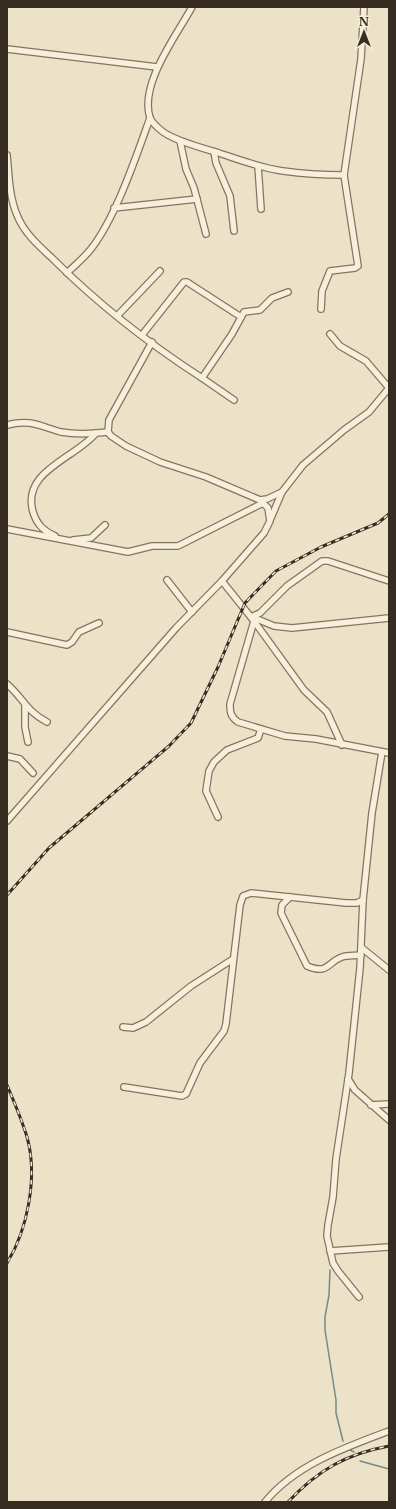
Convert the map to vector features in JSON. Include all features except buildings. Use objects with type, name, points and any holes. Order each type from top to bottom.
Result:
[{"type":"street","points":[[67,273],[90,250],[101,234],[114,208],[150,118],[150,91],[157,67],[192,7]]},
{"type":"street","points":[[321,309],[322,291],[330,271],[355,268],[358,266],[344,175],[361,59],[364,7]]},
{"type":"street","points":[[7,49],[157,67]]},
{"type":"street","points":[[150,118],[166,134],[180,141],[258,166],[315,175],[344,175]]},
{"type":"street","points":[[180,141],[186,169],[197,199],[206,234]]},
{"type":"street","points":[[214,152],[216,163],[230,196],[234,231]]},
{"type":"street","points":[[7,155],[9,186],[17,216],[33,240],[67,273],[142,335],[234,400]]},
{"type":"street","points":[[258,166],[261,209]]},
{"type":"street","points":[[114,208],[197,199]]},
{"type":"street","points":[[118,315],[160,271]]},
{"type":"street","points":[[142,335],[184,282],[187,282],[241,317]]},
{"type":"street","points":[[202,378],[232,334],[244,312],[260,310],[272,298],[288,292]]},
{"type":"street","points":[[7,822],[192,612],[222,581],[264,533],[282,492],[303,465],[344,430],[369,412],[389,388],[366,361],[340,346],[330,334]]},
{"type":"street","points":[[152,342],[109,420],[108,432],[111,436],[126,446],[160,462],[206,477],[261,501],[268,508],[270,521]]},
{"type":"street","points":[[7,426],[26,421],[62,432],[86,434],[108,432]]},
{"type":"street","points":[[96,433],[86,443],[42,475],[35,483],[32,495],[32,508],[40,526],[46,532],[66,540],[92,538],[105,525]]},
{"type":"street","points":[[7,530],[128,552],[152,546],[178,546],[261,501],[282,492]]},
{"type":"street","points":[[389,580],[322,561],[287,586],[260,613],[252,618],[230,704],[230,713],[232,718],[238,722],[285,736],[389,754]]},
{"type":"street","points":[[167,580],[192,612]]},
{"type":"street","points":[[222,581],[252,618],[304,690],[327,712],[342,745]]},
{"type":"street","points":[[252,618],[274,626],[292,628],[389,618]]},
{"type":"street","points":[[7,632],[67,644],[72,642],[79,632],[100,623]]},
{"type":"street","points":[[7,684],[34,715],[47,722]]},
{"type":"street","points":[[25,704],[24,727],[28,742]]},
{"type":"street","points":[[218,817],[206,791],[209,771],[220,755],[234,746],[258,738],[261,729]]},
{"type":"street","points":[[359,1296],[338,1272],[330,1251],[328,1225],[348,1079],[362,948],[363,900],[374,798],[382,752]]},
{"type":"street","points":[[7,756],[20,759],[32,773]]},
{"type":"street","points":[[124,1087],[182,1096],[186,1094],[200,1063],[224,1031],[240,905],[243,896],[251,893],[346,903],[357,903],[363,900]]},
{"type":"street","points":[[290,897],[282,905],[281,913],[307,966],[324,969],[340,958],[361,955]]},
{"type":"street","points":[[362,948],[389,970]]},
{"type":"street","points":[[123,1027],[133,1028],[146,1022],[191,986],[233,958]]},
{"type":"street","points":[[348,1079],[355,1090],[389,1120]]},
{"type":"street","points":[[371,1105],[389,1104]]},
{"type":"street","points":[[330,1251],[389,1247]]},
{"type":"street","points":[[265,1502],[284,1483],[306,1468],[389,1431]]},
{"type":"waterway","points":[[330,1270],[325,1330],[336,1400],[336,1413],[343,1441]]},
{"type":"waterway","points":[[350,1450],[354,1452]]},
{"type":"waterway","points":[[360,1461],[389,1469]]},
{"type":"railway","points":[[7,895],[49,848],[169,746],[191,723],[218,667],[245,603],[276,571],[321,547],[378,523],[389,514]]},
{"type":"railway","points":[[7,1085],[27,1137],[31,1168],[29,1202],[21,1234],[7,1263]]},
{"type":"railway","points":[[288,1502],[310,1481],[334,1465],[359,1454],[389,1446]]}]
